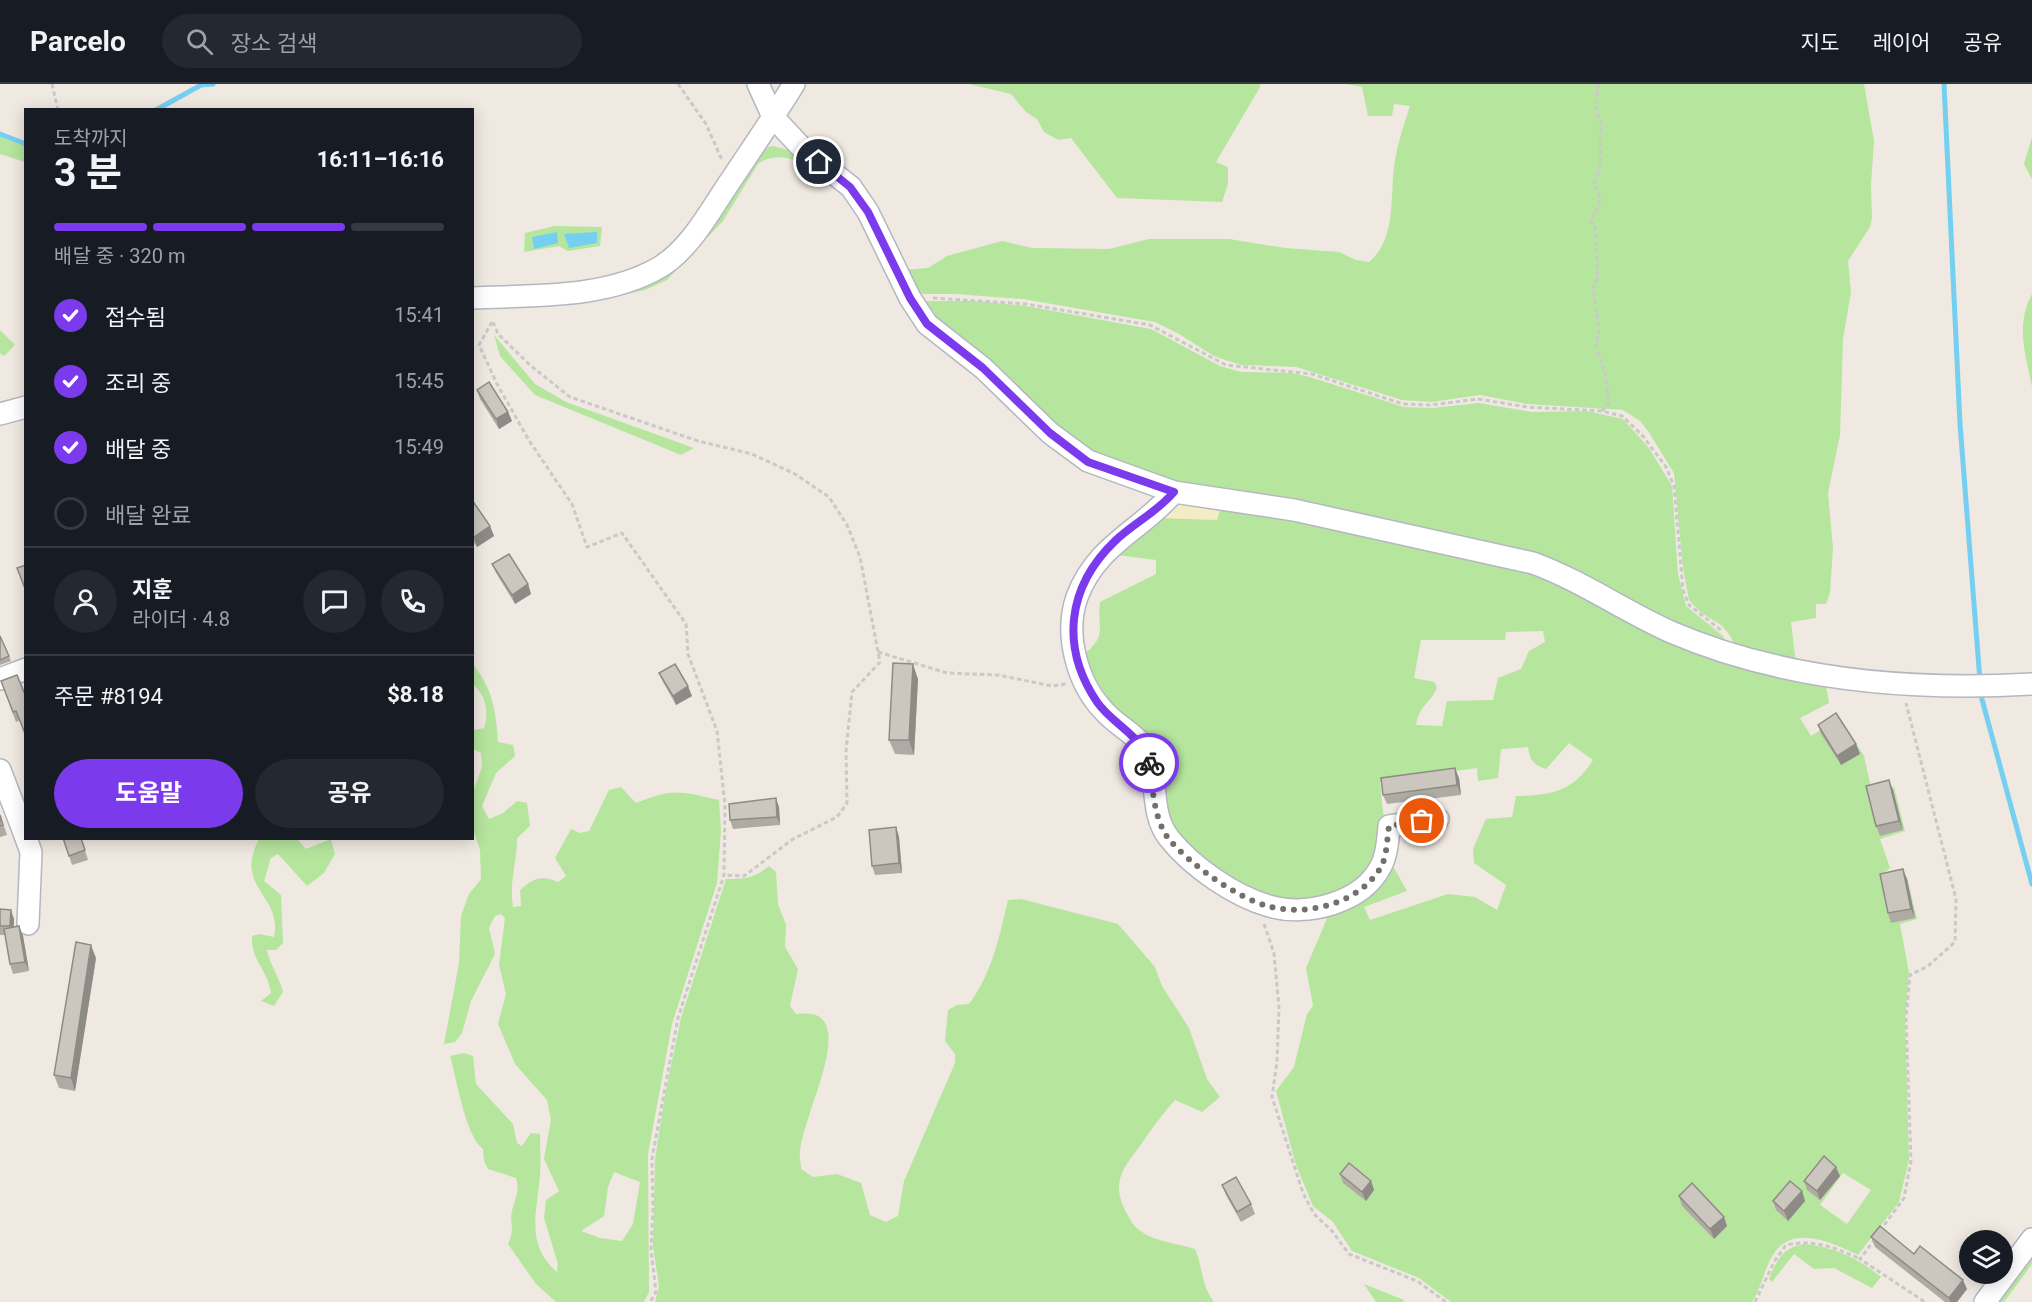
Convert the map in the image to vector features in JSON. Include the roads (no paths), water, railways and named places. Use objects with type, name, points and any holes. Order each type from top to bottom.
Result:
[{"type":"street","points":[[758,84],[774,117],[803,149],[850,187],[868,212],[910,298],[927,324],[983,368],[1050,433],[1088,462],[1174,492],[1284,508],[1533,562],[1568,576],[1671,632],[1735,655],[1792,670],[1862,682],[2032,684]]},
{"type":"street","points":[[476,298],[598,289],[629,281],[661,267],[681,249],[774,117],[794,84]]},
{"type":"street","points":[[0,414],[24,408]]},
{"type":"street","points":[[1174,492],[1156,511],[1114,542],[1097,563],[1077,596],[1072,623],[1083,681],[1104,711],[1134,735],[1145,749],[1159,822],[1168,837],[1208,873],[1258,902],[1293,909],[1314,908],[1353,896],[1381,866],[1389,826],[1438,819]]},
{"type":"street","points":[[0,679],[24,670]]},
{"type":"street","points":[[0,770],[24,833]]},
{"type":"street","points":[[27,840],[30,852],[28,924]]},
{"type":"street","points":[[1984,1302],[2032,1239]]},
{"type":"water","points":[[557,232],[558,243],[534,249],[532,237]]},
{"type":"water","points":[[597,232],[597,243],[569,248],[564,234]]},
{"type":"waterway","points":[[160,108],[201,85],[213,84]]},
{"type":"waterway","points":[[1944,84],[1960,424],[1980,681]]},
{"type":"waterway","points":[[0,134],[24,143]]},
{"type":"waterway","points":[[1980,692],[2032,884]]}]
